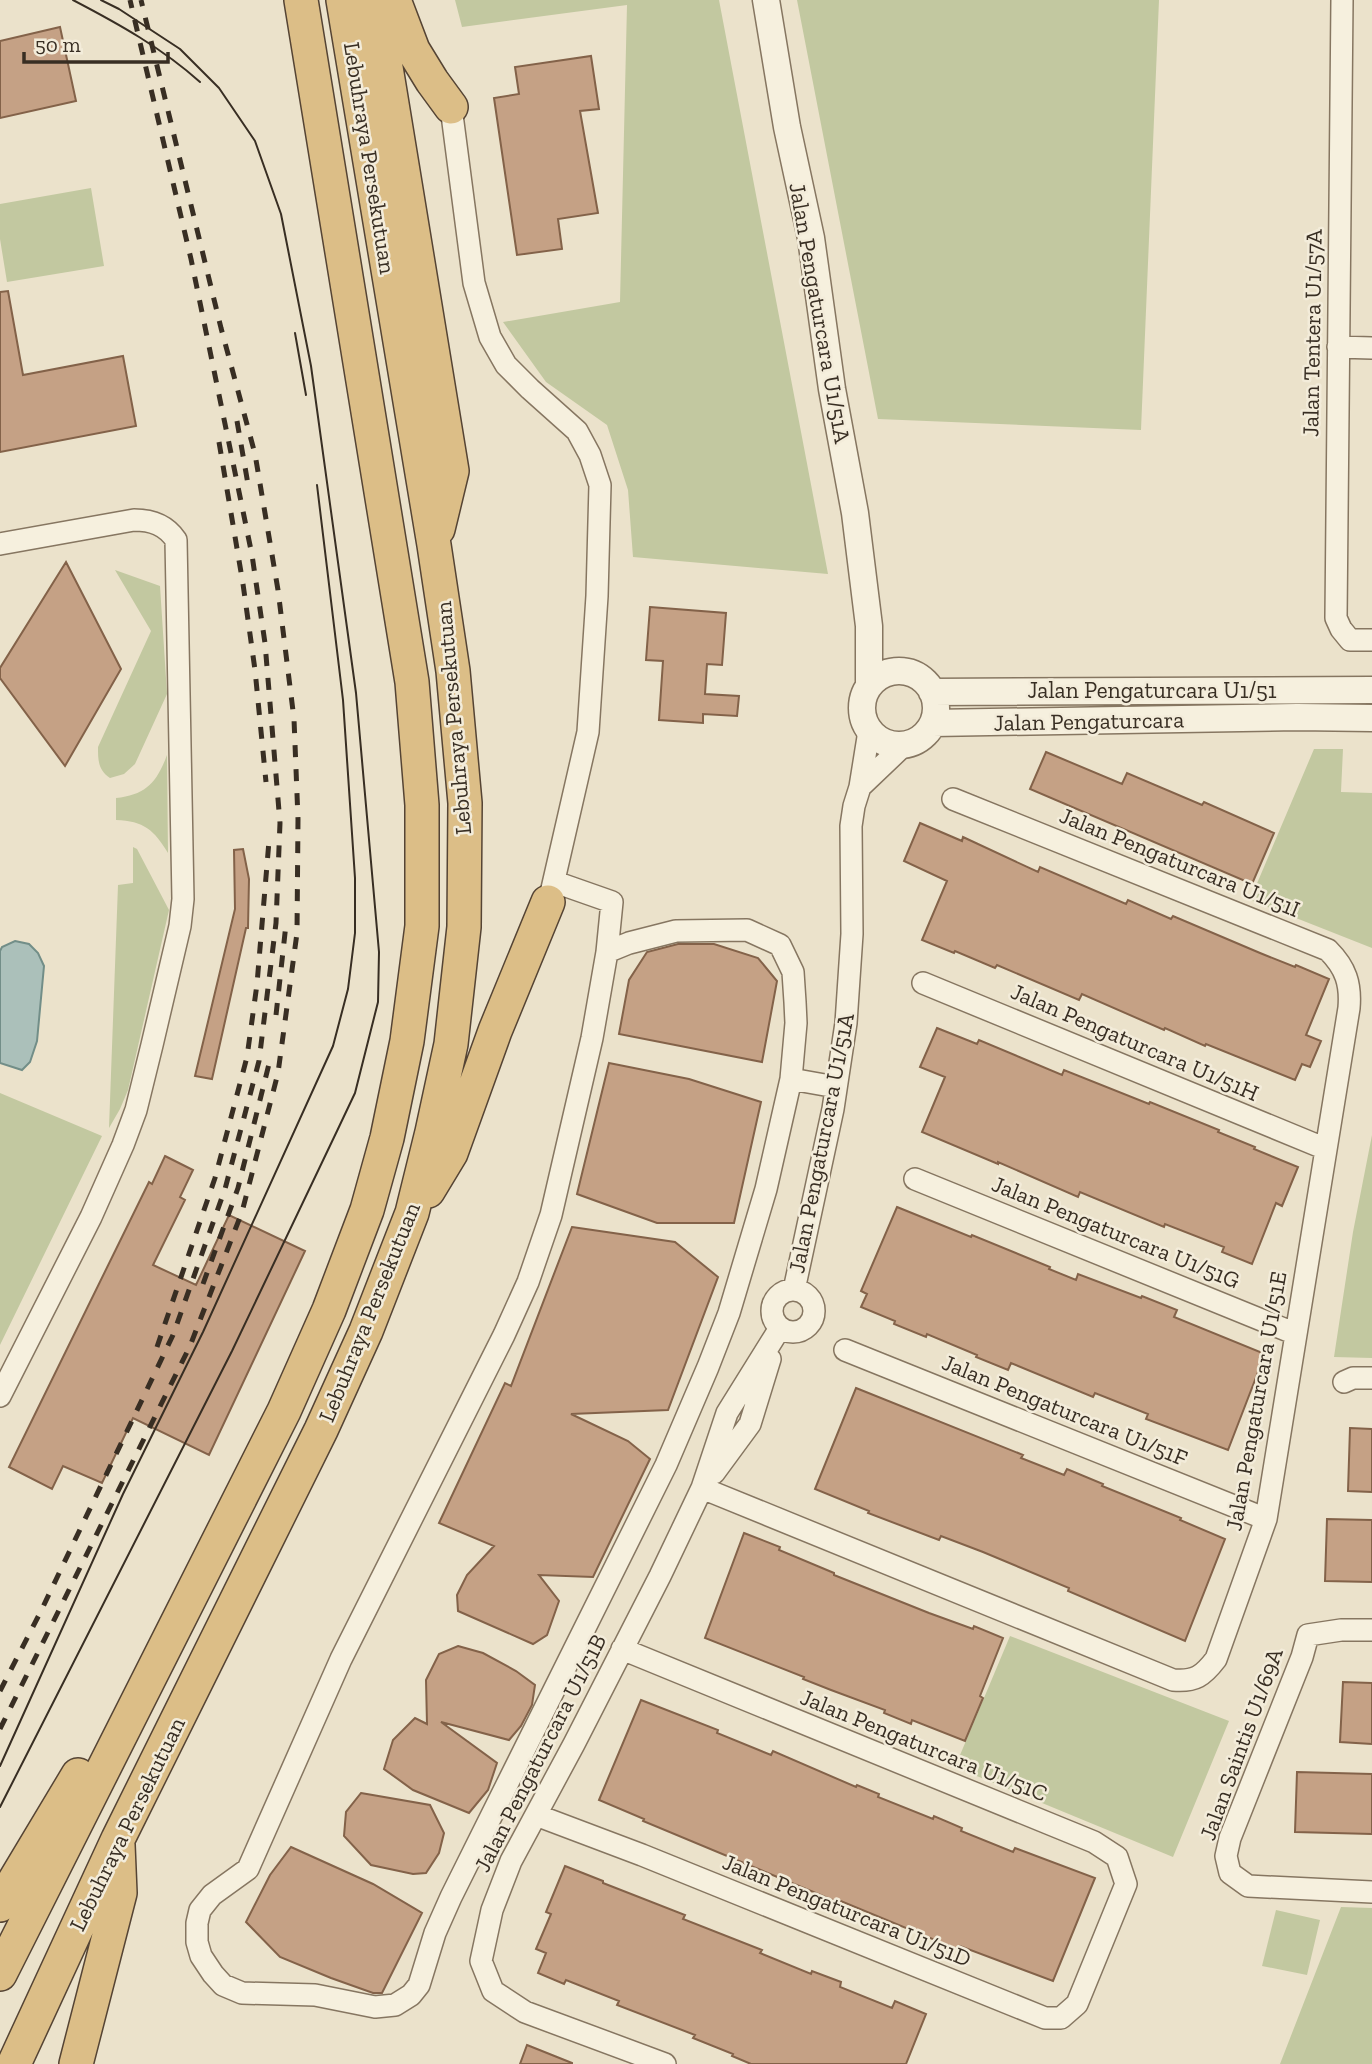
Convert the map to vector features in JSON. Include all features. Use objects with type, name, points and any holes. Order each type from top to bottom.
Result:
[{"type":"highway","name":"Lebuhraya Persekutuan","points":[[0,1974],[284,1410],[329,1310],[367,1210],[387,1138],[407,1041],[422,926],[422,805],[412,682],[301,0]]},
{"type":"highway","name":"Lebuhraya Persekutuan","points":[[14,2064],[118,1839],[321,1430],[366,1331],[412,1213],[451,1044],[464,927],[465,803],[453,671],[343,0]]},
{"type":"highway","points":[[375,0],[452,471],[434,545]]},
{"type":"highway","points":[[394,0],[413,50],[451,107]]},
{"type":"highway","points":[[412,1213],[451,1153],[495,1031],[551,892]]},
{"type":"highway","points":[[0,1905],[78,1775],[113,1749]]},
{"type":"highway","points":[[76,2064],[120,1893],[118,1839]]},
{"type":"street","name":"Jalan Pengaturcara U1/51A","points":[[766,0],[787,127],[811,238],[832,389],[855,513],[869,626],[869,686]]},
{"type":"street","name":"Jalan Tentera U1/57A","points":[[1342,0],[1336,618],[1340,629],[1350,640],[1372,640]]},
{"type":"street","points":[[451,107],[474,283],[490,337],[506,365],[578,431],[600,485],[597,596],[587,732],[551,892],[612,902],[607,952],[592,1038],[551,1216],[528,1282],[462,1420],[341,1659],[248,1869],[212,1895],[200,1910],[197,1942],[201,1956],[223,1985],[242,1993],[315,1994],[375,2007],[395,2005],[411,1995],[419,1985],[435,1933],[460,1878],[662,1473],[729,1313],[766,1189],[791,1079],[796,1023],[793,972],[780,945],[747,930],[676,931],[629,943],[607,952]]},
{"type":"street","points":[[1338,347],[1372,348]]},
{"type":"street","points":[[0,544],[134,520],[160,525],[176,540],[183,899],[180,926],[136,1110],[91,1217],[0,1396]]},
{"type":"street","points":[[869,626],[906,671]]},
{"type":"street","points":[[860,787],[903,746],[920,738],[933,723],[936,702],[926,682],[906,671],[894,671],[883,674],[869,686],[861,704],[864,723],[869,731],[884,743],[903,746]]},
{"type":"street","name":"Jalan Pengaturcara U1/51","points":[[932,692],[1372,690]]},
{"type":"street","name":"Jalan Pengaturcara","points":[[933,723],[1372,718]]},
{"type":"street","name":"Jalan Pengaturcara U1/51A","points":[[794,1290],[836,1087],[846,1023],[851,947],[850,826],[860,787],[869,731]]},
{"type":"street","name":"Jalan Pengaturcara U1/51I","points":[[953,799],[1328,950],[1339,961],[1346,974],[1350,988],[1349,1008]]},
{"type":"street","name":"Jalan Pengaturcara U1/51H","points":[[923,982],[1326,1149]]},
{"type":"street","name":"Jalan Pengaturcara U1/51E","points":[[702,1488],[1173,1680],[1188,1681],[1206,1672],[1216,1659],[1266,1519],[1349,1008]]},
{"type":"street","points":[[791,1079],[836,1087]]},
{"type":"street","name":"Jalan Pengaturcara U1/51G","points":[[915,1179],[1296,1334]]},
{"type":"street","points":[[794,1290],[806,1294],[811,1300],[814,1314],[812,1321],[807,1327],[794,1333],[780,1328],[773,1318],[773,1304],[781,1294],[794,1290]]},
{"type":"street","name":"Jalan Pengaturcara U1/51B","points":[[665,2064],[525,2012],[493,1991],[481,1961],[492,1910],[511,1861],[575,1744],[660,1576],[702,1488],[727,1413],[780,1328]]},
{"type":"street","name":"Jalan Pengaturcara U1/51F","points":[[845,1350],[1266,1519]]},
{"type":"street","points":[[1344,1382],[1353,1378],[1372,1378]]},
{"type":"street","name":"Jalan Saintis U1/69A","points":[[1372,1630],[1341,1630],[1308,1635],[1302,1657],[1230,1838],[1226,1856],[1230,1873],[1248,1886],[1372,1892]]},
{"type":"street","name":"Jalan Pengaturcara U1/51C","points":[[622,1649],[1094,1842],[1117,1857],[1126,1884],[1101,1945]]},
{"type":"street","name":"Jalan Pengaturcara U1/51D","points":[[536,1815],[642,1855],[1045,2018],[1061,2018],[1077,2004],[1101,1945]]},
{"type":"green space","points":[[455,0],[719,0],[828,574],[633,557],[628,490],[607,425],[546,382],[503,322],[620,302],[627,5],[462,27]]},
{"type":"green space","points":[[797,0],[1159,0],[1141,430],[878,419]]},
{"type":"green space","points":[[91,188],[104,266],[7,282],[0,239],[0,204]]},
{"type":"green space","points":[[115,570],[160,586],[167,694],[135,764],[124,774],[110,778],[101,768],[98,747],[151,631]]},
{"type":"green space","points":[[1314,749],[1343,749],[1341,792],[1372,793],[1372,948],[1250,900]]},
{"type":"green space","points":[[167,755],[168,853],[147,828],[134,822],[116,820],[116,798],[135,794],[149,786],[159,773]]},
{"type":"green space","points":[[133,847],[137,849],[169,910],[128,1090],[109,1128],[118,885],[133,883]]},
{"type":"green space","points":[[0,1093],[102,1136],[0,1345]]},
{"type":"green space","points":[[1372,1135],[1372,1358],[1334,1357],[1353,1232]]},
{"type":"green space","points":[[1010,1636],[1229,1721],[1173,1857],[955,1767]]},
{"type":"green space","points":[[1341,1907],[1372,1908],[1372,2064],[1280,2064]]},
{"type":"green space","points":[[1276,1910],[1320,1920],[1307,1975],[1262,1966]]},
{"type":"water","points":[[15,941],[29,944],[38,953],[44,966],[37,1041],[30,1062],[22,1070],[0,1063],[0,951],[2,947]]},
{"type":"building","points":[[60,27],[76,101],[0,118],[0,41]]},
{"type":"building","points":[[591,56],[599,109],[580,111],[598,213],[558,219],[562,249],[517,255],[494,98],[519,94],[515,67]]},
{"type":"building","points":[[8,291],[23,375],[123,356],[136,426],[0,452],[0,292]]},
{"type":"building","points":[[66,562],[121,669],[65,766],[0,678],[0,668]]},
{"type":"building","points":[[650,607],[726,613],[722,665],[707,664],[705,694],[739,696],[737,716],[703,714],[703,723],[659,720],[663,661],[646,660]]},
{"type":"building","points":[[1046,752],[1122,784],[1127,773],[1202,805],[1204,802],[1274,833],[1252,884],[1030,789]]},
{"type":"building","points":[[920,823],[962,841],[963,837],[1038,872],[1040,867],[1126,904],[1128,900],[1171,919],[1173,916],[1329,979],[1306,1035],[1321,1041],[1310,1067],[1302,1064],[1295,1080],[1165,1028],[1164,1030],[1082,994],[1079,1000],[997,965],[995,968],[922,940],[947,881],[904,861]]},
{"type":"building","points":[[243,849],[249,879],[248,928],[212,1079],[195,1076],[235,909],[234,850]]},
{"type":"building","points":[[678,944],[714,944],[758,958],[777,981],[762,1062],[619,1034],[629,980],[647,952]]},
{"type":"building","points":[[937,1028],[977,1044],[979,1040],[1062,1075],[1064,1070],[1149,1104],[1150,1102],[1219,1130],[1218,1132],[1255,1147],[1254,1149],[1298,1167],[1282,1206],[1276,1203],[1252,1264],[1222,1252],[1224,1247],[1165,1224],[1164,1227],[1080,1192],[1078,1197],[922,1132],[945,1077],[920,1067]]},
{"type":"building","points":[[609,1063],[689,1079],[761,1102],[734,1223],[657,1223],[577,1194]]},
{"type":"building","points":[[165,1156],[193,1170],[180,1197],[185,1200],[153,1265],[196,1285],[229,1215],[305,1251],[209,1455],[133,1418],[102,1483],[63,1466],[52,1489],[9,1467],[149,1182],[152,1184]]},
{"type":"building","points":[[897,1207],[971,1237],[972,1235],[1076,1280],[1078,1274],[1141,1298],[1142,1296],[1177,1310],[1174,1317],[1265,1354],[1228,1450],[1146,1419],[1148,1414],[1095,1393],[1093,1397],[1011,1363],[1008,1370],[927,1334],[926,1337],[894,1324],[895,1321],[861,1307],[867,1294],[861,1291]]},
{"type":"building","points":[[572,1227],[675,1242],[718,1277],[668,1410],[571,1414],[628,1441],[650,1459],[593,1577],[539,1575],[559,1601],[547,1635],[533,1644],[458,1611],[457,1595],[467,1575],[494,1546],[439,1523],[505,1383],[511,1386]]},
{"type":"building","points":[[856,1388],[1023,1455],[1021,1458],[1064,1475],[1067,1469],[1225,1539],[1185,1641],[983,1552],[941,1536],[939,1540],[815,1489]]},
{"type":"building","points":[[1350,1428],[1372,1429],[1372,1492],[1348,1491]]},
{"type":"building","points":[[1327,1519],[1372,1520],[1372,1582],[1325,1581]]},
{"type":"building","points":[[744,1533],[780,1547],[779,1550],[834,1575],[929,1613],[1003,1638],[965,1741],[912,1720],[911,1724],[884,1713],[885,1710],[705,1638]]},
{"type":"building","points":[[458,1646],[483,1653],[535,1685],[532,1705],[521,1726],[509,1740],[441,1722],[497,1763],[488,1790],[469,1813],[413,1790],[384,1769],[393,1740],[415,1718],[427,1724],[426,1680],[439,1654]]},
{"type":"building","points":[[1343,1682],[1372,1683],[1372,1744],[1340,1742]]},
{"type":"building","points":[[641,1700],[718,1730],[717,1733],[771,1755],[773,1751],[856,1787],[857,1785],[879,1794],[878,1797],[933,1819],[934,1816],[962,1828],[961,1831],[1013,1852],[1015,1848],[1095,1878],[1053,1981],[960,1946],[959,1950],[836,1899],[835,1901],[599,1800]]},
{"type":"building","points":[[1297,1772],[1372,1774],[1372,1834],[1295,1832]]},
{"type":"building","points":[[361,1793],[430,1805],[444,1833],[439,1853],[426,1873],[413,1874],[371,1865],[344,1836],[346,1812]]},
{"type":"building","points":[[291,1847],[373,1884],[422,1913],[382,1993],[373,1993],[280,1957],[246,1922],[270,1875]]},
{"type":"building","points":[[565,1866],[685,1915],[683,1919],[762,1950],[760,1953],[811,1974],[812,1971],[841,1982],[840,1987],[892,2008],[895,2001],[926,2014],[906,2064],[751,2064],[693,2038],[695,2035],[617,2005],[619,2001],[566,1980],[564,1984],[538,1973],[546,1953],[536,1949],[551,1914],[546,1912]]},
{"type":"building","points":[[527,2045],[572,2063],[572,2064],[520,2064]]},
{"type":"tram line","points":[[73,0],[140,37],[200,82]]},
{"type":"tram line","points":[[0,1807],[232,1351],[355,1093],[378,1002],[379,952],[356,693],[311,366],[281,214],[255,141],[219,88],[180,49],[101,0]]},
{"type":"tram line","points":[[295,333],[306,395]]},
{"type":"tram line","points":[[0,1766],[123,1494],[203,1332],[333,1046],[348,989],[355,933],[355,878],[343,700],[317,485]]},
{"type":"railway","points":[[0,1691],[173,1335],[225,1189],[259,1061],[276,923],[280,823],[265,643],[252,555],[191,259],[130,0]]},
{"type":"railway","points":[[0,1729],[190,1346],[242,1212],[278,1073],[297,933],[298,819],[294,719],[278,590],[255,454],[221,328],[141,0]]},
{"type":"railway","points":[[237,421],[249,490]]},
{"type":"railway","points":[[219,442],[255,670],[266,782]]},
{"type":"railway","points":[[157,1347],[215,1178],[247,1057],[257,984],[269,841]]},
{"type":"railway","points":[[276,1015],[286,924]]},
{"type":"railway","points":[[203,1284],[238,1188],[270,1060]]}]
